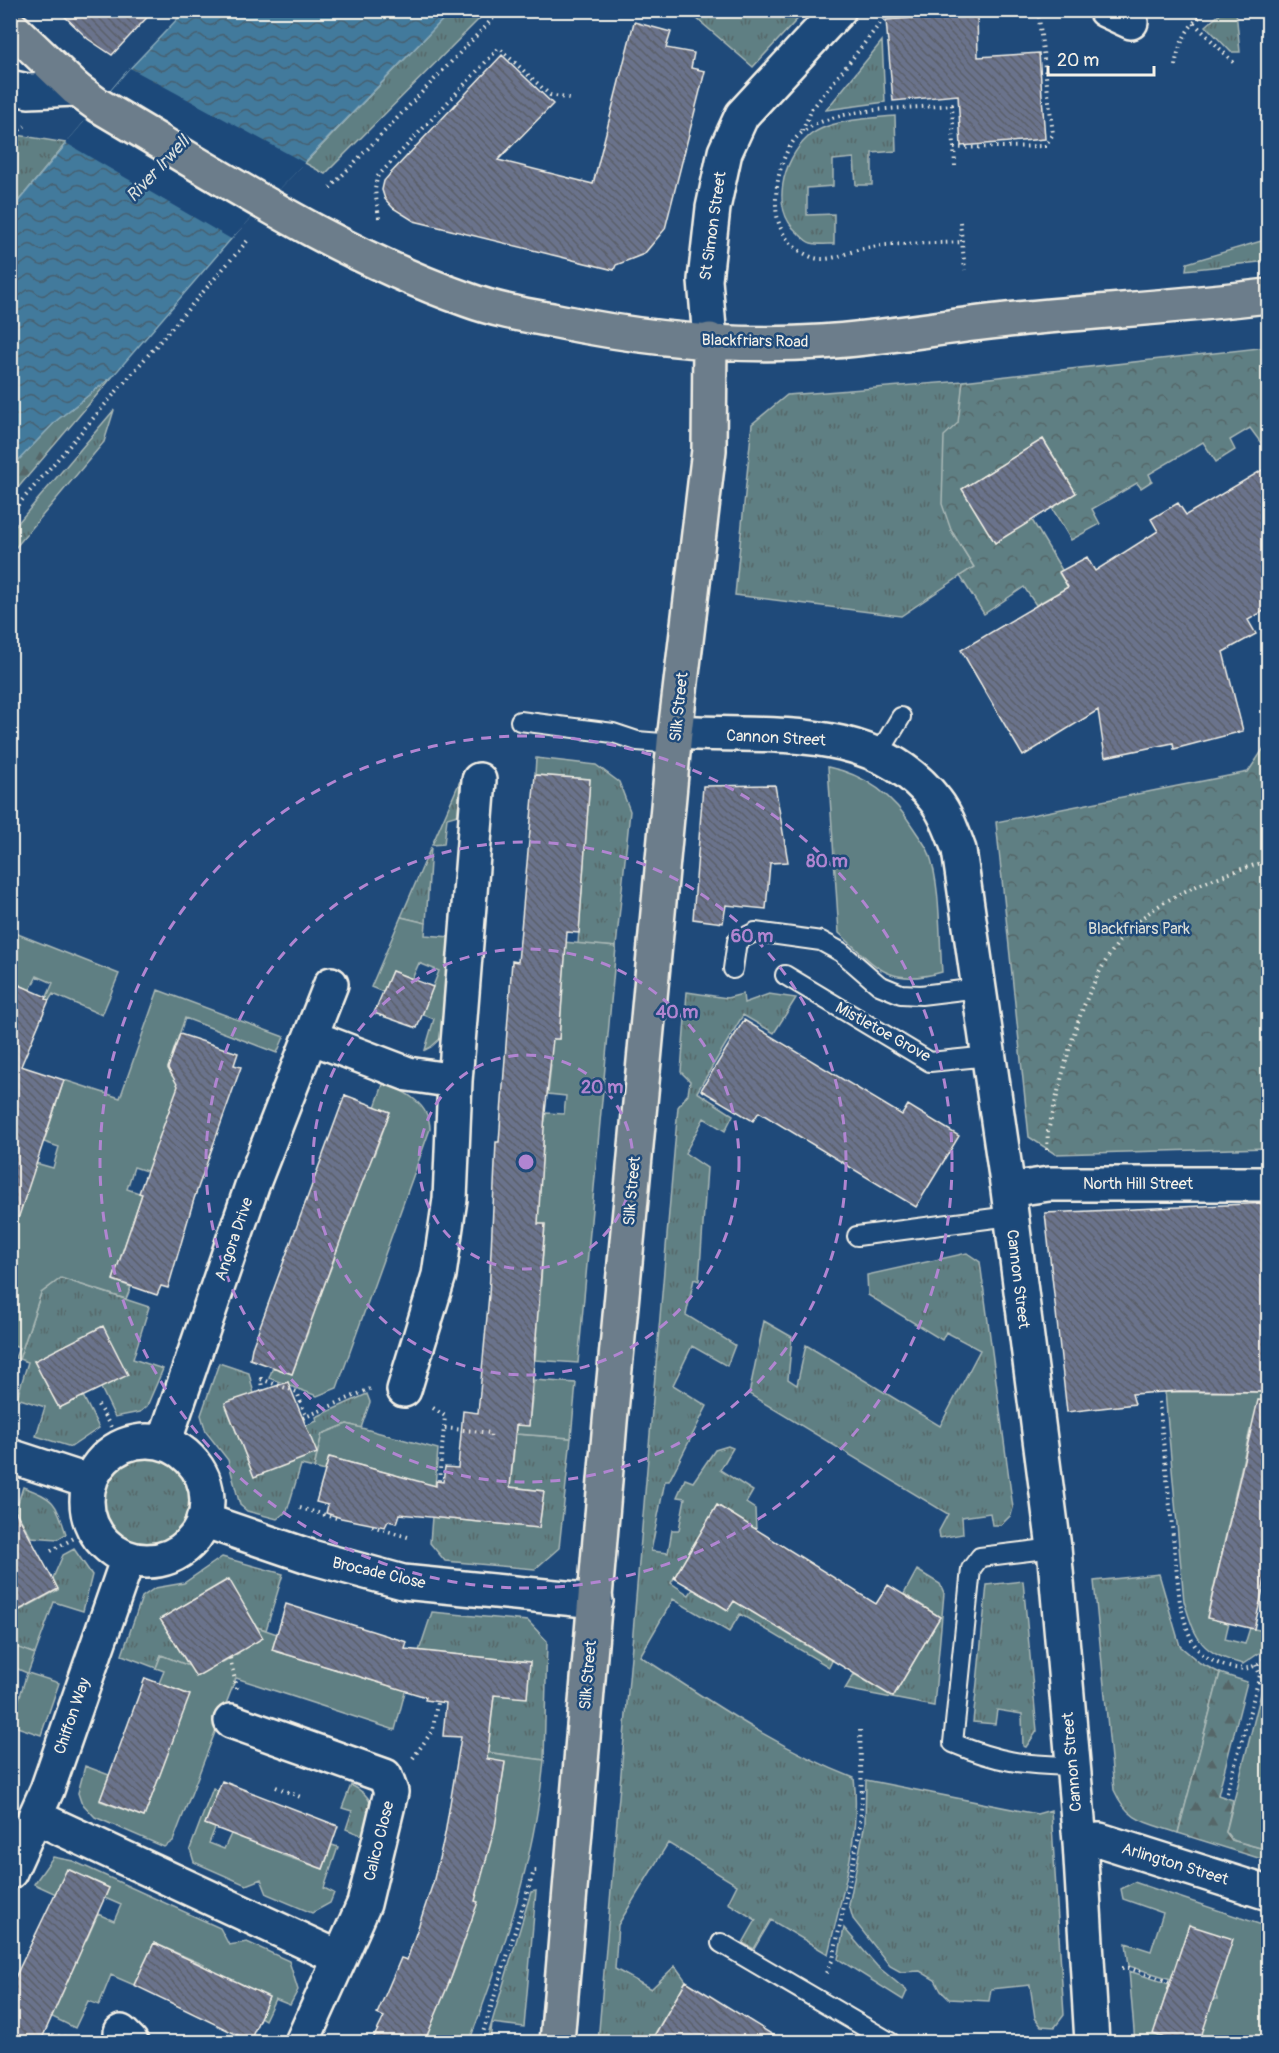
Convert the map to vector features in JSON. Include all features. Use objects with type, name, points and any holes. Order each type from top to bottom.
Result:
[{"type":"main road","name":"Blackfriars Road","points":[[10,26],[87,97],[266,203],[351,250],[470,301],[614,333],[710,340],[820,342],[1015,319],[1172,308],[1269,296]]},
{"type":"main road","name":"Silk Street","points":[[556,2043],[675,738],[709,450],[710,340]]},
{"type":"street","name":"St Simon Street","points":[[710,340],[705,280],[715,196],[725,152],[742,115],[839,10]]},
{"type":"street","points":[[10,87],[87,97]]},
{"type":"street","name":"Cannon Street","points":[[675,738],[805,737],[845,742],[878,755],[917,782],[936,801],[959,850],[989,1056],[1054,1548],[1080,1842],[1092,2043]]},
{"type":"street","points":[[404,1390],[439,1275],[454,1161],[455,1081],[479,780]]},
{"type":"street","name":"Angora Drive","points":[[164,1443],[252,1186],[331,984]]},
{"type":"street","points":[[311,1037],[408,1074],[455,1081]]},
{"type":"street","name":"North Hill Street","points":[[1009,1203],[1049,1184],[1269,1184]]},
{"type":"street","points":[[145,1441],[164,1443],[181,1451],[195,1465],[204,1482],[207,1502],[203,1520],[195,1537],[181,1550],[155,1560],[128,1558],[111,1549],[93,1528],[86,1501],[90,1482],[98,1466],[119,1448],[145,1441]]},
{"type":"street","points":[[10,1456],[90,1482]]},
{"type":"street","name":"Brocade Close","points":[[203,1520],[311,1557],[403,1582],[596,1601]]},
{"type":"street","name":"Chiffon Way","points":[[10,1872],[36,1817],[128,1558]]},
{"type":"street","name":"Calico Close","points":[[231,1721],[385,1776],[390,1782],[392,1792],[364,1904],[302,2043]]},
{"type":"street","points":[[36,1817],[340,1958]]},
{"type":"street","name":"Arlington Street","points":[[1080,1842],[1100,1840],[1269,1893]]},
{"type":"lane","points":[[878,755],[901,717]]},
{"type":"lane","points":[[520,721],[613,733],[637,741],[675,738]]},
{"type":"lane","points":[[732,969],[737,941],[755,932],[821,941],[841,952],[879,985],[901,994],[921,995],[979,988]]},
{"type":"lane","name":"Mistletoe Grove","points":[[785,975],[930,1062],[989,1056]]},
{"type":"lane","points":[[857,1236],[1009,1203]]},
{"type":"lane","points":[[1054,1548],[980,1557],[971,1569],[953,1743],[991,1759],[1024,1764],[1072,1766]]},
{"type":"lane","points":[[721,1943],[890,2043]]},
{"type":"path","points":[[330,188],[501,10]]},
{"type":"path","points":[[946,10],[886,16],[812,109],[782,163],[775,192],[777,224],[787,240],[810,257],[838,258],[866,248],[962,242]]},
{"type":"path","points":[[954,148],[1045,146],[1053,134],[1038,10]]},
{"type":"path","points":[[1175,66],[1178,50],[1186,33],[1209,10]]},
{"type":"path","points":[[1194,23],[1234,63]]},
{"type":"path","points":[[379,218],[375,190],[377,177],[499,48],[550,95],[570,99]]},
{"type":"path","points":[[801,132],[820,122],[855,114],[952,105],[955,166]]},
{"type":"path","points":[[960,222],[965,270]]},
{"type":"path","points":[[10,514],[249,239]]},
{"type":"path","points":[[1049,1184],[1048,1131],[1068,1055],[1096,982],[1118,946],[1133,927],[1165,903],[1202,885],[1269,861]]},
{"type":"path","points":[[262,1391],[261,1379],[297,1392],[305,1417],[367,1389],[404,1390],[446,1416],[439,1481]]},
{"type":"path","points":[[1160,1402],[1180,1603],[1189,1634],[1197,1648],[1217,1662],[1240,1670],[1256,1665],[1269,1654]]},
{"type":"path","points":[[98,1405],[111,1427]]},
{"type":"path","points":[[445,1428],[491,1433],[490,1441]]},
{"type":"path","points":[[300,1508],[340,1519]]},
{"type":"path","points":[[372,1526],[411,1538]]},
{"type":"path","points":[[51,1551],[74,1538]]},
{"type":"path","points":[[1227,1793],[1260,1675],[1256,1665]]},
{"type":"path","points":[[390,1782],[412,1758],[432,1730],[437,1702]]},
{"type":"path","points":[[814,1997],[834,1959],[859,1834],[862,1800],[860,1727]]},
{"type":"path","points":[[276,1787],[303,1798]]},
{"type":"path","points":[[480,2043],[534,1871],[544,1872]]},
{"type":"path","points":[[1116,1969],[1129,1968],[1170,1982]]},
{"type":"path","points":[[52,2036],[116,2039]]},
{"type":"green space","points":[[451,11],[487,11],[325,174],[305,163]]},
{"type":"green space","points":[[688,11],[805,11],[753,67]]},
{"type":"green space","points":[[1236,11],[1240,52],[1231,52],[1206,26],[1221,13]]},
{"type":"green space","points":[[882,41],[885,102],[826,110]]},
{"type":"green space","points":[[895,116],[896,151],[872,153],[872,185],[856,185],[854,158],[833,160],[833,186],[807,188],[807,215],[834,214],[834,244],[814,244],[805,240],[789,222],[782,198],[786,171],[799,147],[807,138],[825,127],[849,121]]},
{"type":"green space","points":[[10,134],[66,143],[11,210]]},
{"type":"green space","points":[[1268,239],[1268,261],[1186,270],[1187,263]]},
{"type":"green space","points":[[1268,347],[1268,439],[1261,443],[1250,428],[1230,440],[1235,450],[1216,462],[1203,442],[1149,474],[1152,481],[1141,488],[1137,483],[1092,509],[1100,524],[1071,540],[1052,508],[1076,493],[1043,439],[962,489],[995,543],[1032,520],[1062,570],[1059,573],[1068,587],[1036,605],[1024,587],[984,614],[960,576],[974,567],[951,530],[942,504],[944,436],[958,423],[963,381]]},
{"type":"green space","points":[[113,376],[11,496],[11,468],[57,420]]},
{"type":"green space","points":[[963,381],[951,530],[974,567],[901,616],[735,595],[752,424],[787,395]]},
{"type":"green space","points":[[114,410],[104,442],[11,553],[11,531]]},
{"type":"green space","name":"Blackfriars Park","points":[[1268,742],[1268,1148],[1055,1154],[1029,1137],[996,822],[1248,772]]},
{"type":"green space","points":[[536,758],[596,765],[619,782],[630,811],[616,947],[578,944],[590,779],[535,775]]},
{"type":"green space","points":[[828,767],[867,781],[888,797],[906,817],[926,847],[936,880],[942,972],[908,977],[884,971],[839,933]]},
{"type":"green space","points":[[460,781],[458,815],[447,818],[444,844],[432,845]]},
{"type":"green space","points":[[431,847],[426,923],[401,917]]},
{"type":"green space","points":[[401,917],[426,923],[425,935],[451,937],[444,1006],[448,1022],[443,1036],[425,1050],[434,1019],[422,1014],[439,971],[419,963],[412,979],[392,971],[383,992],[371,987]]},
{"type":"green space","points":[[10,931],[119,974],[102,1015],[53,994],[49,1000],[46,999],[53,983],[37,976],[30,990],[11,981]]},
{"type":"green space","points":[[542,940],[616,947],[578,1363],[535,1360],[537,1337],[524,1336],[526,1310],[539,1311],[545,1225],[525,1223],[539,1199],[543,1145],[531,1121],[545,1121],[546,1113],[564,1114],[566,1096],[548,1094],[551,1065],[529,1064],[531,1037],[559,1039],[565,953]]},
{"type":"green space","points":[[158,990],[284,1037],[277,1053],[185,1018],[172,1055],[179,1058],[172,1061],[168,1069],[172,1076],[181,1079],[168,1178],[134,1167],[127,1189],[142,1194],[113,1280],[131,1287],[126,1299],[61,1278],[41,1293],[19,1359],[15,1358],[19,1348],[11,1345],[11,1240],[27,1189],[32,1162],[53,1168],[59,1147],[44,1142],[64,1080],[120,1098]]},
{"type":"green space","points":[[687,992],[727,998],[743,994],[744,1003],[769,994],[796,998],[774,1033],[743,1015],[697,1092],[733,1115],[725,1131],[704,1118],[685,1153],[707,1168],[699,1281],[694,1279],[686,1315],[735,1345],[727,1366],[692,1346],[673,1385],[707,1406],[669,1481],[665,1481],[651,1551],[668,1553],[672,1530],[679,1530],[685,1498],[677,1497],[685,1479],[693,1482],[715,1450],[728,1446],[733,1448],[720,1470],[753,1491],[746,1503],[755,1509],[756,1530],[717,1505],[671,1583],[689,1595],[693,1589],[727,1610],[734,1601],[832,1661],[829,1667],[740,1614],[729,1632],[673,1599],[640,1656],[771,1738],[854,1778],[855,1822],[849,1867],[828,1954],[771,1920],[754,1949],[743,1943],[756,1920],[728,1903],[737,1885],[668,1843],[618,1925],[615,1969],[651,1989],[675,1966],[686,1981],[650,2042],[598,2042],[678,1107],[688,1094],[690,1081],[681,1072]]},
{"type":"green space","points":[[384,1082],[407,1094],[421,1106],[426,1112],[430,1129],[337,1388],[317,1396],[269,1378],[273,1367],[292,1374],[308,1332],[290,1325],[315,1308],[335,1258],[320,1252],[359,1150],[374,1155],[390,1112],[375,1107]]},
{"type":"green space","points":[[967,1253],[980,1262],[1013,1508],[1011,1515],[1001,1525],[992,1525],[990,1513],[962,1517],[963,1534],[940,1538],[939,1531],[948,1514],[749,1394],[764,1321],[792,1337],[788,1379],[797,1385],[806,1345],[940,1426],[980,1350],[946,1332],[942,1340],[868,1295],[867,1275]]},
{"type":"green space","points":[[61,1278],[149,1307],[133,1359],[163,1369],[147,1406],[140,1412],[115,1417],[101,1388],[34,1361],[59,1408],[83,1396],[99,1428],[71,1447],[36,1436],[45,1407],[17,1398],[28,1362],[19,1359],[41,1293]]},
{"type":"green space","points":[[219,1363],[249,1373],[254,1394],[225,1404],[254,1476],[293,1431],[317,1421],[316,1417],[367,1394],[370,1402],[361,1428],[347,1424],[322,1434],[314,1468],[301,1465],[287,1511],[277,1519],[247,1511],[240,1505],[228,1460],[206,1432],[201,1415]]},
{"type":"green space","points":[[534,1380],[576,1383],[571,1438],[516,1434],[516,1425],[529,1425]]},
{"type":"green space","points":[[1165,1392],[1268,1392],[1268,1434],[1250,1430],[1207,1617],[1229,1622],[1225,1639],[1245,1644],[1250,1628],[1268,1632],[1268,1647],[1243,1664],[1218,1655],[1202,1643],[1192,1626],[1184,1601]]},
{"type":"green space","points":[[347,1424],[438,1449],[434,1500],[409,1479],[329,1457],[325,1471],[314,1468],[322,1434]]},
{"type":"green space","points":[[516,1434],[571,1438],[559,1548],[535,1569],[445,1561],[430,1543],[432,1517],[539,1528],[544,1491],[510,1487]]},
{"type":"green space","points":[[147,1455],[165,1458],[180,1468],[190,1483],[193,1501],[190,1519],[180,1534],[165,1544],[147,1547],[129,1544],[114,1534],[104,1519],[101,1501],[104,1483],[114,1468],[129,1458]]},
{"type":"green space","points":[[23,1487],[42,1495],[53,1503],[60,1515],[66,1534],[58,1539],[31,1537],[21,1520],[11,1525]]},
{"type":"green space","points":[[74,1549],[92,1575],[83,1611],[54,1602],[35,1654],[11,1645],[11,1615],[58,1590],[53,1578],[63,1555]]},
{"type":"green space","points":[[222,1557],[283,1574],[266,1630],[257,1627],[228,1579],[161,1619],[189,1666],[161,1655],[156,1668],[122,1655],[142,1597],[155,1588],[184,1583]]},
{"type":"green space","points":[[917,1570],[940,1584],[944,1593],[934,1706],[845,1689],[854,1674],[893,1697],[940,1617],[904,1594]]},
{"type":"green space","points":[[1159,1574],[1180,1646],[1200,1663],[1220,1673],[1178,1833],[1132,1815],[1114,1790],[1094,1581]]},
{"type":"green space","points":[[1023,1581],[1037,1731],[1026,1747],[1023,1746],[1022,1714],[997,1710],[995,1724],[973,1722],[987,1585]]},
{"type":"green space","points":[[432,1612],[528,1621],[547,1641],[544,1760],[462,1749],[464,1737],[489,1740],[494,1695],[527,1697],[530,1662],[419,1651]]},
{"type":"green space","points":[[257,1627],[277,1634],[272,1650],[393,1687],[411,1669],[395,1730],[236,1678],[173,1841],[164,1847],[95,1817],[81,1802],[78,1793],[85,1766],[109,1775],[100,1801],[144,1817],[189,1695],[159,1683],[164,1671],[156,1668],[161,1655],[189,1666],[215,1651],[223,1662],[239,1653],[232,1641]]},
{"type":"green space","points":[[11,1645],[35,1654],[28,1673],[59,1683],[41,1735],[11,1725],[27,1673],[11,1666]]},
{"type":"green space","points":[[1268,1666],[1268,1850],[1232,1840],[1226,1832]]},
{"type":"green space","points":[[1220,1673],[1247,1682],[1218,1795],[1233,1800],[1226,1832],[1232,1840],[1268,1850],[1268,1861],[1178,1833]]},
{"type":"green space","points":[[462,1749],[544,1760],[540,1797],[526,1868],[506,1939],[469,2042],[423,2042],[456,1966],[417,1950],[441,1890],[496,1817],[505,1763],[461,1755]]},
{"type":"green space","points":[[866,1780],[1037,1814],[1051,1810],[1064,2015],[1055,2027],[1041,2026],[1035,2018],[1030,1985],[991,1989],[989,2001],[949,1999],[935,1980],[920,1971],[901,1972],[890,1966],[853,1919],[849,1905],[865,1823]]},
{"type":"green space","points":[[351,1785],[366,1795],[371,1806],[366,1837],[346,1829],[352,1811],[342,1808]]},
{"type":"green space","points":[[213,1788],[218,1791],[205,1824],[215,1828],[209,1843],[224,1849],[231,1834],[294,1822],[282,1855],[323,1869],[332,1845],[338,1847],[324,1888],[334,1893],[330,1903],[312,1913],[267,1894],[261,1879],[246,1885],[194,1862],[190,1849]]},
{"type":"green space","points":[[53,1857],[73,1861],[220,1928],[229,1945],[247,1942],[289,1961],[298,1990],[290,2005],[275,1999],[265,2020],[260,2017],[269,1997],[229,1979],[195,1986],[204,1965],[154,1943],[134,1985],[111,1975],[99,2005],[88,2001],[75,2028],[34,2008],[71,1932],[87,1939],[98,1914],[114,1921],[121,1905],[105,1898],[109,1888],[68,1869],[56,1894],[34,1884]]},
{"type":"green space","points":[[1134,1882],[1268,1927],[1268,2042],[1198,2042],[1212,1999],[1217,1999],[1189,1925],[1171,1979],[1129,1966],[1126,1943],[1151,1951],[1163,1913],[1123,1899],[1121,1889]]},
{"type":"green space","points":[[536,1891],[524,2027],[492,2023],[490,2042],[486,2042],[531,1892]]},
{"type":"green space","points":[[844,1928],[877,1966],[907,1991],[903,2000],[838,1959]]},
{"type":"green space","points":[[1129,1971],[1169,1984],[1154,2034],[1179,2042],[1135,2042]]},
{"type":"water","name":"River Irwell","points":[[185,11],[451,11],[238,231],[113,376],[57,420],[11,468],[11,210],[123,76]]},
{"type":"pier","points":[[130,68],[305,163],[231,239],[66,143]]},
{"type":"building","points":[[58,10],[154,10],[112,55],[88,39]]},
{"type":"building","points":[[977,13],[978,57],[1039,53],[1045,139],[961,146],[958,95],[893,101],[886,20]]},
{"type":"building","points":[[634,22],[671,32],[666,48],[694,53],[691,68],[705,71],[665,229],[644,254],[616,265],[614,270],[414,221],[393,208],[385,199],[382,190],[384,181],[502,55],[553,104],[498,160],[593,184]]},
{"type":"building","points":[[1043,439],[1076,493],[995,543],[962,489]]},
{"type":"building","points":[[1269,466],[1269,608],[1248,620],[1256,634],[1223,652],[1243,731],[1174,749],[1173,743],[1105,757],[1098,710],[1023,756],[961,650],[1068,587],[1059,572],[1087,557],[1095,571],[1158,531],[1151,519],[1178,503],[1186,515]]},
{"type":"building","points":[[535,775],[590,779],[579,933],[567,932],[559,1039],[553,1039],[545,1113],[538,1224],[545,1224],[529,1426],[516,1425],[510,1487],[544,1491],[539,1528],[400,1514],[397,1523],[388,1521],[385,1527],[341,1518],[326,1513],[328,1505],[316,1502],[329,1457],[436,1486],[436,1481],[443,1482],[445,1467],[458,1468],[463,1411],[478,1413],[489,1295],[496,1142],[499,1142],[512,961],[518,962]]},
{"type":"building","points":[[775,785],[788,862],[770,863],[766,909],[726,905],[723,923],[693,919],[703,786]]},
{"type":"building","points":[[392,971],[433,987],[417,1028],[374,1013]]},
{"type":"building","points":[[10,981],[47,997],[46,999],[49,1000],[21,1066],[64,1080],[17,1222],[10,1221]]},
{"type":"building","points":[[744,1020],[902,1115],[908,1105],[959,1136],[916,1207],[759,1112],[753,1121],[701,1090]]},
{"type":"building","points":[[180,1034],[238,1053],[234,1065],[241,1067],[194,1199],[168,1288],[161,1286],[157,1295],[113,1280],[142,1194],[139,1193],[178,1086],[168,1068]]},
{"type":"building","points":[[345,1095],[390,1112],[292,1374],[250,1359],[252,1348]]},
{"type":"building","points":[[1269,1203],[1269,1392],[1180,1391],[1132,1394],[1135,1404],[1067,1412],[1045,1213]]},
{"type":"building","points":[[103,1326],[128,1375],[59,1408],[34,1361]]},
{"type":"building","points":[[288,1382],[317,1453],[254,1477],[225,1403]]},
{"type":"building","points":[[1258,1400],[1269,1401],[1269,1562],[1254,1629],[1207,1618]]},
{"type":"building","points":[[10,1501],[58,1589],[10,1615]]},
{"type":"building","points":[[717,1505],[876,1604],[888,1585],[940,1617],[893,1697],[734,1601],[728,1610],[674,1578]]},
{"type":"building","points":[[229,1579],[263,1638],[196,1677],[160,1619]]},
{"type":"building","points":[[286,1604],[407,1642],[405,1649],[530,1662],[527,1698],[494,1695],[487,1759],[505,1762],[495,1827],[475,1901],[478,1902],[451,1978],[424,2043],[371,2043],[384,2017],[377,2014],[401,1958],[407,1960],[433,1883],[445,1834],[461,1737],[443,1736],[446,1703],[425,1700],[426,1697],[272,1650]]},
{"type":"building","points":[[145,1678],[190,1695],[144,1817],[100,1800]]},
{"type":"building","points":[[222,1781],[338,1826],[323,1869],[205,1824]]},
{"type":"building","points":[[67,1869],[109,1888],[40,2043],[10,2043],[10,1988]]},
{"type":"building","points":[[1189,1925],[1233,1939],[1199,2043],[1179,2043],[1153,2034]]},
{"type":"building","points":[[154,1943],[269,1997],[250,2041],[134,1985]]},
{"type":"building","points":[[686,1981],[786,2043],[650,2043]]}]
